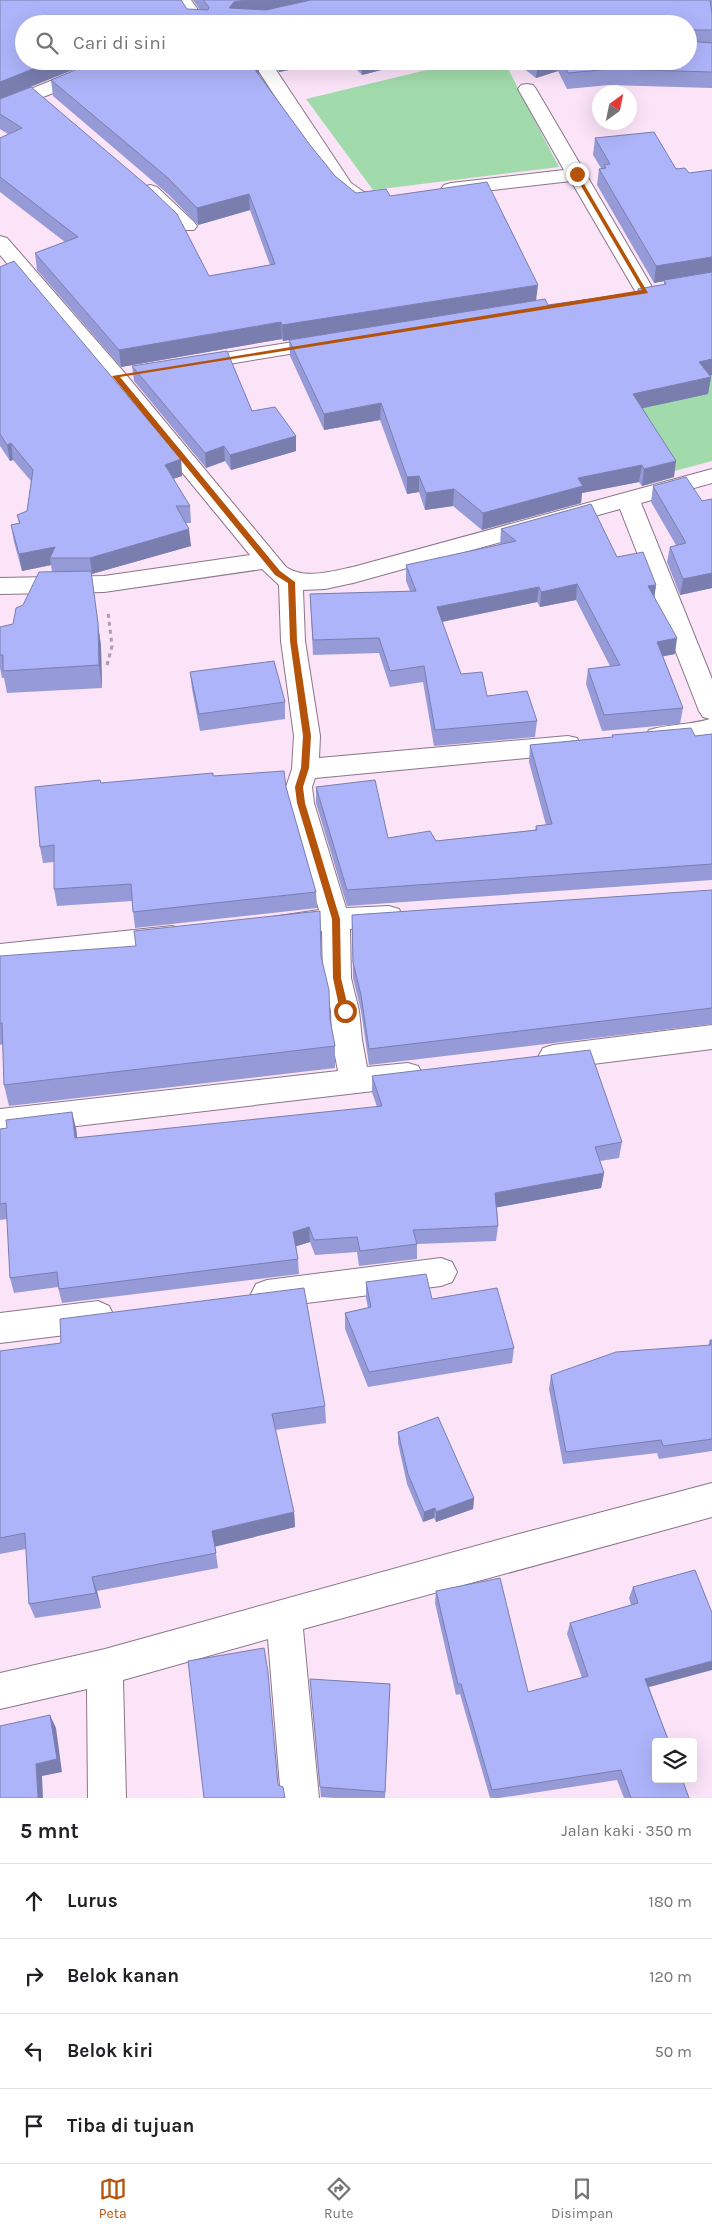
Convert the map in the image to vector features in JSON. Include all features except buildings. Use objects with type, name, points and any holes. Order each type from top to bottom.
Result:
[{"type":"street","points":[[182,0],[193,15]]},
{"type":"street","points":[[0,108],[94,70]]},
{"type":"street","points":[[267,70],[344,187],[359,197],[389,196]]},
{"type":"street","points":[[527,89],[645,292]]},
{"type":"street","points":[[36,92],[50,105]]},
{"type":"street","points":[[428,192],[577,174]]},
{"type":"street","points":[[139,181],[187,226]]},
{"type":"street","points":[[0,242],[125,374],[278,573],[291,582],[325,581],[353,575],[712,476]]},
{"type":"street","points":[[174,367],[341,340]]},
{"type":"street","points":[[628,499],[712,711]]},
{"type":"street","points":[[0,586],[104,584],[268,560]]},
{"type":"street","points":[[291,582],[293,641],[307,736],[305,768],[299,787],[301,803],[336,919],[337,978],[345,1011],[347,1040],[355,1082]]},
{"type":"street","points":[[639,739],[707,732],[712,728]]},
{"type":"street","points":[[305,768],[590,743]]},
{"type":"street","points":[[257,928],[336,919],[413,915]]},
{"type":"street","points":[[0,955],[198,934]]},
{"type":"street","points":[[524,1060],[712,1037]]},
{"type":"street","points":[[0,1122],[434,1072]]},
{"type":"street","points":[[235,1298],[441,1272]]},
{"type":"street","points":[[0,1328],[128,1312]]},
{"type":"street","points":[[0,1691],[105,1667],[519,1551],[712,1500]]},
{"type":"street","points":[[284,1618],[300,1798]]},
{"type":"street","points":[[105,1667],[108,1798]]},
{"type":"path","points":[[104,584],[112,635],[111,657],[107,665]]},
{"type":"green space","points":[[427,70],[509,70],[559,167],[373,190],[306,99]]},
{"type":"green space","points":[[712,360],[712,461],[671,472],[635,404]]},
{"type":"route","points":[[345,1011],[337,978],[336,919],[301,803],[299,787],[305,768],[307,736],[293,641],[291,582],[278,573],[115,376],[646,292],[577,174]]}]
